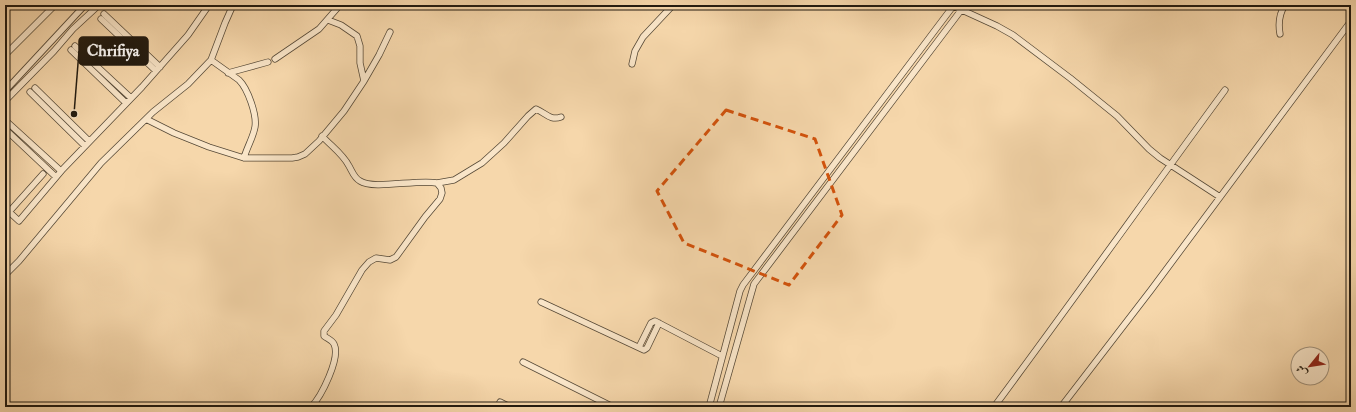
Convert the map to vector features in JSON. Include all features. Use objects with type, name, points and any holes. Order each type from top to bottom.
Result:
[{"type":"street","points":[[5,55],[55,5]]},
{"type":"street","points":[[5,101],[54,51],[73,29],[99,5]]},
{"type":"street","points":[[43,174],[7,210],[19,221],[61,171],[131,98],[188,35],[209,5]]},
{"type":"street","points":[[5,275],[19,261],[101,163],[162,104],[188,84],[211,60],[233,5]]},
{"type":"street","points":[[275,59],[319,29],[340,5]]},
{"type":"street","points":[[632,64],[635,51],[643,37],[673,5]]},
{"type":"street","points":[[709,407],[740,291],[743,285],[953,5],[1014,35],[1118,116],[1149,149],[1170,165],[1220,197]]},
{"type":"street","points":[[719,407],[754,284],[965,5]]},
{"type":"street","points":[[1280,34],[1280,15],[1286,5]]},
{"type":"street","points":[[5,91],[83,6]]},
{"type":"street","points":[[102,17],[158,69]]},
{"type":"street","points":[[328,20],[341,25],[357,36],[360,46],[360,63],[364,81]]},
{"type":"street","points":[[1061,407],[1146,296],[1351,20]]},
{"type":"street","points":[[146,119],[174,133],[209,147],[244,158],[298,157],[305,154],[319,141],[344,111],[364,81],[390,32]]},
{"type":"street","points":[[126,103],[92,71],[73,48],[97,65],[131,98]]},
{"type":"street","points":[[211,60],[243,84],[250,102],[254,116],[254,128],[244,158]]},
{"type":"street","points":[[227,73],[268,62]]},
{"type":"street","points":[[92,71],[97,65]]},
{"type":"street","points":[[35,88],[89,141]]},
{"type":"street","points":[[994,407],[1046,339],[1107,251],[1225,90]]},
{"type":"street","points":[[30,92],[84,146]]},
{"type":"street","points":[[322,136],[345,159],[354,176],[361,182],[378,184],[429,181],[437,183],[454,180],[482,163],[504,143],[536,109],[551,118],[556,119],[561,117]]},
{"type":"street","points":[[53,115],[58,110]]},
{"type":"street","points":[[5,120],[61,171]]},
{"type":"street","points":[[5,129],[56,177]]},
{"type":"street","points":[[22,145],[26,140]]},
{"type":"street","points":[[311,407],[323,390],[331,371],[334,358],[334,344],[324,336],[324,331],[336,315],[365,265],[376,258],[390,260],[396,257],[440,199],[442,193],[441,188],[437,183]]},
{"type":"street","points":[[541,302],[639,347],[651,323],[655,321],[722,356]]},
{"type":"street","points":[[523,362],[613,407]]},
{"type":"street","points":[[500,402],[510,407]]},
{"type":"highlighted area","points":[[726,110],[815,139],[842,215],[789,285],[684,243],[657,191]]},
{"type":"place","name":"Chrifiya","points":[[74,114]]}]
